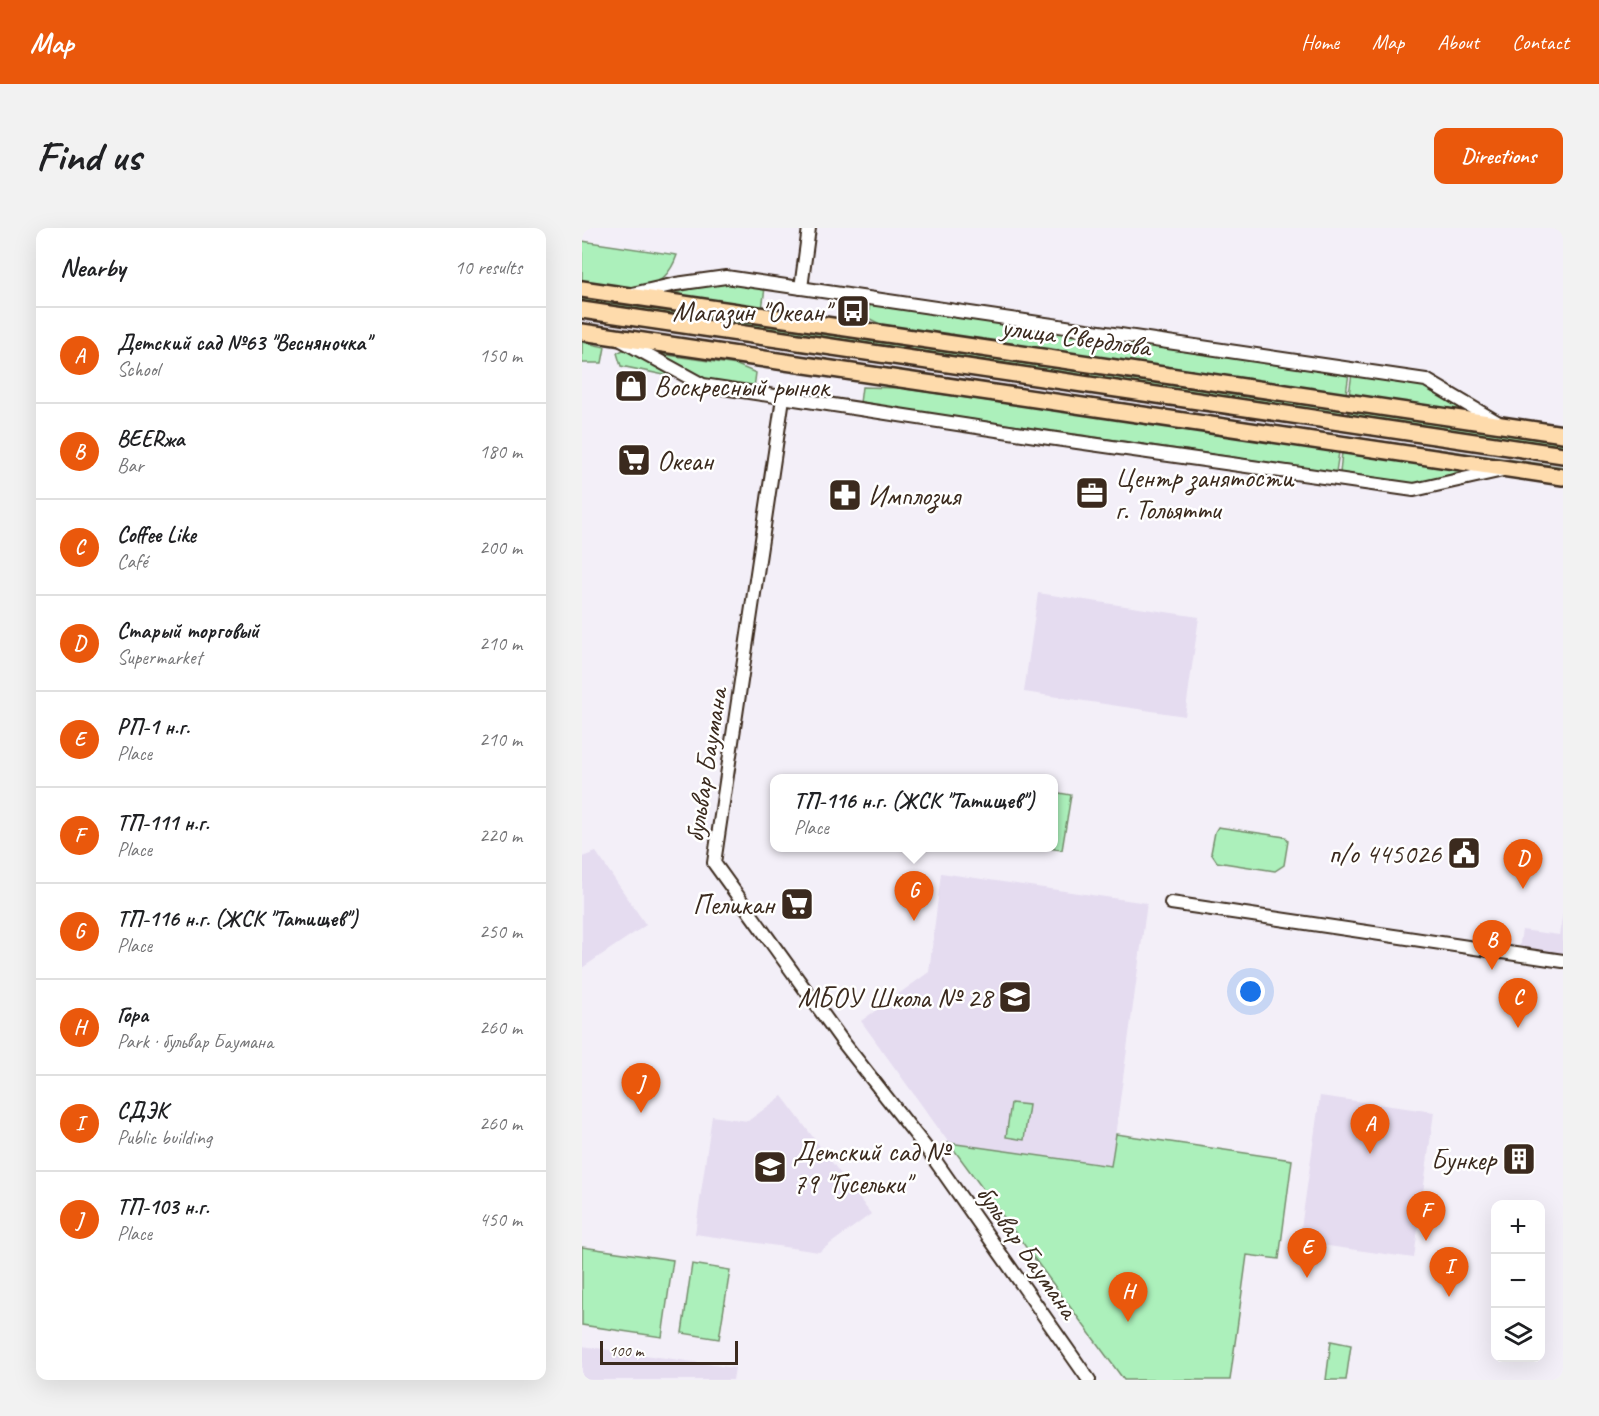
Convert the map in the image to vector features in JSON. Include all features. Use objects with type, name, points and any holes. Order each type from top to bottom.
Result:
[{"type":"main road","name":"улица Свердлова","points":[[582,289],[1563,434]]},
{"type":"main road","name":"улица Свердлова","points":[[582,310],[1563,455]]},
{"type":"main road","points":[[582,332],[1563,477]]},
{"type":"street","points":[[801,288],[809,228]]},
{"type":"street","points":[[629,295],[676,284],[726,277],[1426,380],[1501,425]]},
{"type":"street","points":[[617,338],[703,385],[783,398],[1414,490],[1505,469]]},
{"type":"street","name":"бульвар Баумана","points":[[783,398],[714,863],[843,1042],[927,1149],[1089,1380]]},
{"type":"street","points":[[1171,903],[1563,961]]},
{"type":"shaded area","points":[[1038,593],[1199,617],[1185,716],[1024,692]]},
{"type":"shaded area","points":[[596,852],[646,925],[582,968],[582,857]]},
{"type":"shaded area","name":"МБОУ Школа № 28","points":[[941,873],[1147,903],[1111,1166],[949,1143],[861,1021],[929,972]]},
{"type":"shaded area","points":[[1563,914],[1563,956],[1519,949],[1522,930],[1559,935]]},
{"type":"shaded area","name":"Детский сад № 79 \"Гусельки\"","points":[[782,1096],[871,1214],[819,1252],[695,1234],[712,1116],[748,1121]]},
{"type":"shaded area","points":[[1320,1096],[1434,1112],[1414,1258],[1299,1242]]},
{"type":"shaded area","points":[[582,1346],[735,1368],[733,1380],[582,1380]]},
{"type":"green space","points":[[582,241],[677,255],[670,270],[661,280],[650,286],[625,288],[582,282]]},
{"type":"green space","points":[[719,282],[765,288],[762,309],[667,295]]},
{"type":"green space","points":[[582,299],[1344,410],[1343,415],[582,304]]},
{"type":"green space","points":[[870,302],[1349,373],[1346,394],[884,326],[868,318]]},
{"type":"green space","points":[[582,324],[1340,435],[1339,440],[582,329]]},
{"type":"green space","points":[[582,342],[605,347],[602,363],[582,363]]},
{"type":"green space","points":[[625,349],[674,377],[621,366],[617,353]]},
{"type":"green space","points":[[653,353],[737,365],[756,373],[754,388],[703,380]]},
{"type":"green space","points":[[1352,373],[1423,384],[1470,412],[1349,395]]},
{"type":"green space","points":[[862,387],[899,388],[1339,452],[1336,472],[860,403]]},
{"type":"green space","points":[[1349,411],[1563,442],[1563,447],[1348,416]]},
{"type":"green space","points":[[1345,436],[1563,467],[1563,472],[1345,441]]},
{"type":"green space","points":[[1342,452],[1464,471],[1407,484],[1340,473]]},
{"type":"green space","points":[[1058,793],[1071,795],[1062,850],[1058,849]]},
{"type":"green space","points":[[1218,827],[1285,837],[1288,841],[1284,865],[1275,871],[1217,862],[1211,853]]},
{"type":"green space","points":[[1011,1103],[1029,1105],[1024,1140],[1006,1137]]},
{"type":"green space","points":[[1116,1134],[1292,1160],[1279,1259],[1247,1255],[1230,1380],[1124,1380],[949,1143],[1111,1166]]},
{"type":"green space","points":[[582,1247],[673,1260],[662,1337],[582,1325]]},
{"type":"green space","points":[[692,1264],[730,1270],[719,1339],[682,1333]]},
{"type":"green space","points":[[1331,1341],[1351,1345],[1346,1380],[1326,1380]]},
{"type":"place","name":"Магазин \"Океан\"","points":[[853,311]]},
{"type":"place","name":"Воскресный рынок","points":[[631,386]]},
{"type":"place","name":"Океан","points":[[634,460]]},
{"type":"place","name":"Центр занятости г. Тольятти","points":[[1092,493]]},
{"type":"place","name":"Имплозия","points":[[845,495]]},
{"type":"place","name":"п/о 445026","points":[[1464,853]]},
{"type":"place","name":"Старый торговый","points":[[1523,889]]},
{"type":"place","name":"Пеликан","points":[[797,904]]},
{"type":"place","name":"ТП-116 н.г. (ЖСК \"Татищев\")","points":[[914,921]]},
{"type":"place","name":"BEERжа","points":[[1492,970]]},
{"type":"place","name":"МБОУ Школа № 28","points":[[1015,997]]},
{"type":"place","name":"Coffee Like","points":[[1518,1028]]},
{"type":"place","name":"ТП-103 н.г.","points":[[641,1113]]},
{"type":"place","name":"Детский сад №63 \"Весняночка\"","points":[[1370,1154]]},
{"type":"place","name":"Бункер","points":[[1519,1159]]},
{"type":"place","name":"Детский сад № 79 \"Гусельки\"","points":[[770,1167]]},
{"type":"place","name":"ТП-111 н.г.","points":[[1426,1241]]},
{"type":"place","name":"РП-1 н.г.","points":[[1307,1278]]},
{"type":"place","name":"СДЭК","points":[[1449,1297]]},
{"type":"place","name":"Гора","points":[[1128,1322]]}]
